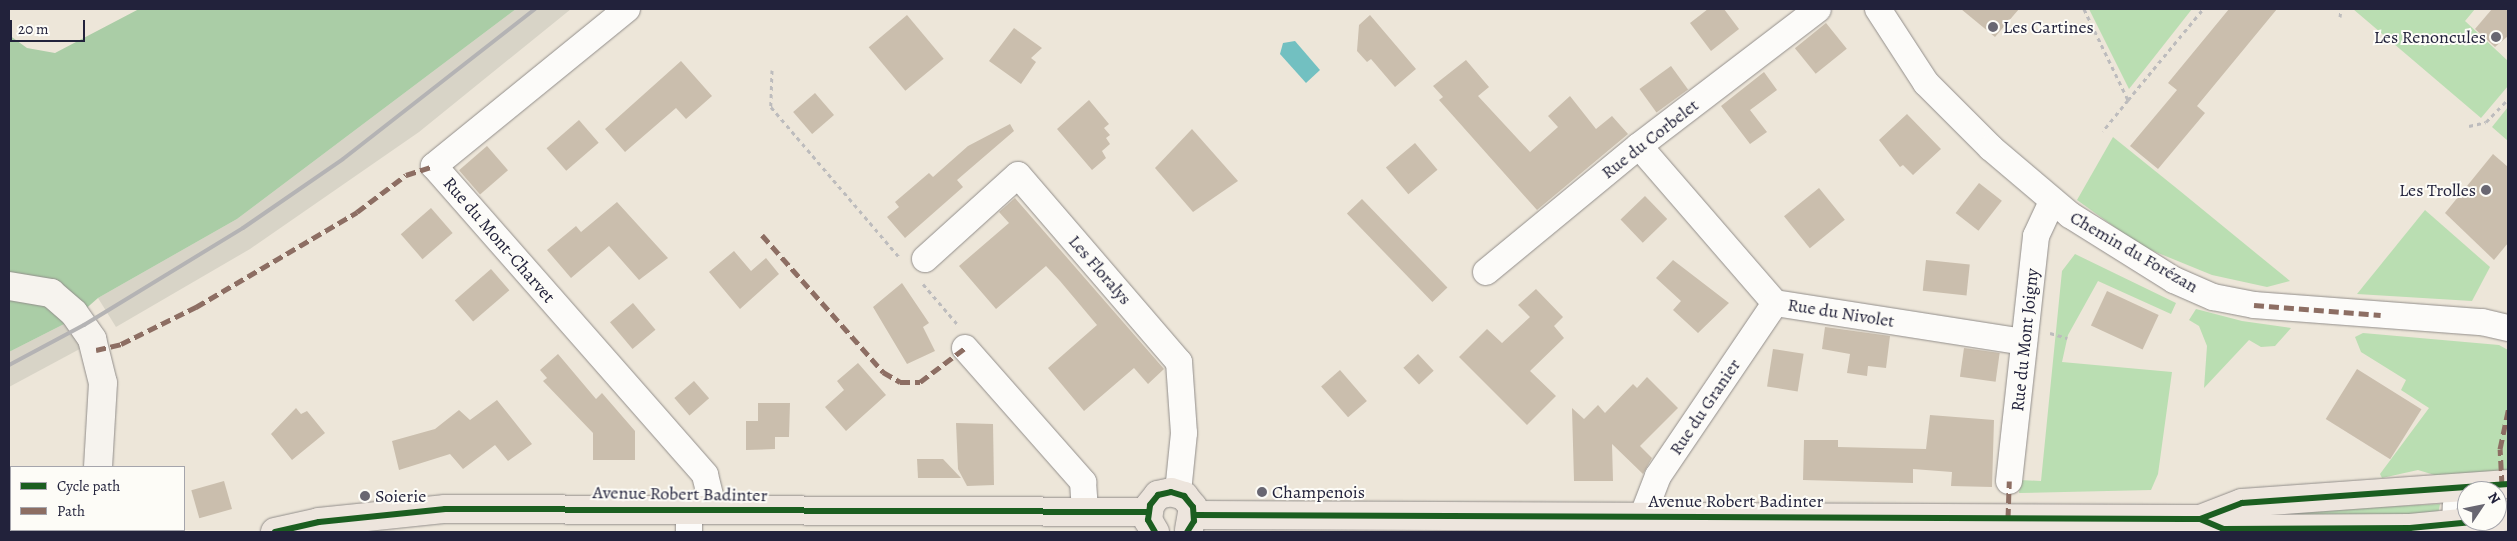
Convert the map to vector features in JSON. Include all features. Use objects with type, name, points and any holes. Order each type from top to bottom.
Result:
[{"type":"main road","points":[[2200,519],[2242,503],[2457,489]]},
{"type":"main road","points":[[1152,522],[1158,495],[1178,492],[1190,501],[1191,523]]},
{"type":"main road","name":"Avenue Robert Badinter","points":[[275,532],[319,522],[445,508],[697,516],[1086,513],[1152,522]]},
{"type":"main road","name":"Avenue Robert Badinter","points":[[1191,523],[1271,513],[1643,515],[1737,524],[2200,519]]},
{"type":"main road","points":[[2200,519],[2223,530],[2449,529]]},
{"type":"street","name":"Rue du Mont-Charvet","points":[[627,9],[434,166],[705,475],[697,516]]},
{"type":"street","name":"Rue du Corbelet","points":[[1486,272],[1639,146],[1818,9]]},
{"type":"street","name":"Chemin du Forézan","points":[[1878,9],[1926,83],[2052,202],[2174,280],[2213,297],[2254,305],[2482,322],[2508,328]]},
{"type":"street","name":"Rue du Nivolet","points":[[1639,146],[1775,303],[2024,342]]},
{"type":"street","name":"Les Floralys","points":[[915,266],[1018,175],[1179,362],[1184,433],[1178,492]]},
{"type":"street","name":"Rue du Mont Joigny","points":[[2009,481],[2036,236],[2052,202]]},
{"type":"street","points":[[9,286],[51,293],[74,313],[92,339],[103,382],[98,466]]},
{"type":"street","name":"Rue du Granier","points":[[1643,515],[1658,476],[1775,303]]},
{"type":"street","points":[[962,338],[1083,482],[1086,513]]},
{"type":"lane","points":[[2449,529],[2450,505],[2457,498]]},
{"type":"path","points":[[2084,9],[2128,100]]},
{"type":"path","points":[[2103,131],[2203,9]]},
{"type":"path","points":[[2340,17],[2341,9]]},
{"type":"path","points":[[772,70],[770,107],[915,266],[962,338]]},
{"type":"path","points":[[2469,126],[2486,122],[2508,99]]},
{"type":"shaded area","points":[[516,9],[571,9],[419,132],[250,249],[116,327],[98,298],[237,219]]},
{"type":"shaded area","points":[[74,319],[89,344],[9,387],[9,352]]},
{"type":"green space","points":[[139,9],[516,9],[237,219],[98,298],[74,319],[9,352],[9,35],[27,48],[55,53]]},
{"type":"green space","points":[[2089,9],[2192,9],[2129,89]]},
{"type":"green space","points":[[2353,9],[2475,9],[2465,21],[2508,61],[2508,86],[2481,118]]},
{"type":"green space","points":[[2508,107],[2508,141],[2492,127]]},
{"type":"green space","points":[[2113,137],[2290,281],[2267,287],[2212,275],[2141,246],[2077,200]]},
{"type":"green space","points":[[2425,210],[2490,267],[2472,301],[2357,294]]},
{"type":"green space","points":[[2075,254],[2176,303],[2171,314],[2098,281],[2068,335],[2062,362],[2172,372],[2158,474],[2151,490],[2019,493],[2020,480],[2041,481],[2062,271]]},
{"type":"green space","points":[[2196,309],[2242,321],[2291,328],[2275,346],[2261,347],[2249,340],[2204,388],[2207,346],[2199,326],[2189,320]]},
{"type":"green space","points":[[2363,333],[2499,345],[2508,350],[2508,479],[2457,482],[2418,470],[2382,478],[2380,474],[2429,408],[2401,390],[2406,380],[2361,352],[2355,337]]},
{"type":"green space","points":[[2440,504],[2437,520],[2224,514]]},
{"type":"water","points":[[1295,41],[1320,70],[1306,83],[1280,54],[1283,43]]},
{"type":"building","points":[[1708,9],[1724,9],[1739,29],[1711,51],[1690,23]]},
{"type":"building","name":"Les Cartines","points":[[1961,9],[2019,9],[1995,37]]},
{"type":"building","points":[[2229,9],[2277,9],[2197,106],[2205,113],[2158,169],[2130,146],[2177,90],[2168,83]]},
{"type":"building","name":"Les Renoncules","points":[[2492,9],[2508,9],[2508,36],[2495,47],[2475,29]]},
{"type":"building","points":[[907,15],[944,59],[905,91],[869,47]]},
{"type":"building","points":[[1370,15],[1416,69],[1395,87],[1371,59],[1367,62],[1357,51],[1359,25]]},
{"type":"building","points":[[1826,23],[1847,49],[1816,74],[1795,48]]},
{"type":"building","points":[[1014,28],[1042,48],[1031,58],[1036,62],[1021,84],[989,61]]},
{"type":"building","points":[[1466,60],[1489,87],[1478,96],[1530,152],[1558,127],[1548,116],[1570,96],[1596,129],[1612,116],[1628,134],[1537,210],[1439,100],[1443,97],[1433,86]]},
{"type":"building","points":[[681,61],[712,96],[686,119],[676,108],[625,152],[605,129]]},
{"type":"building","points":[[1671,66],[1688,89],[1656,112],[1639,89]]},
{"type":"building","points":[[1764,72],[1777,90],[1750,110],[1767,132],[1750,144],[1721,106]]},
{"type":"building","points":[[815,93],[834,115],[812,134],[793,112]]},
{"type":"building","points":[[1089,100],[1109,124],[1104,128],[1110,135],[1106,138],[1110,144],[1102,151],[1106,158],[1092,170],[1057,129]]},
{"type":"building","points":[[1907,114],[1941,149],[1913,175],[1903,165],[1900,167],[1879,140]]},
{"type":"building","points":[[579,120],[599,143],[566,171],[547,148]]},
{"type":"building","points":[[1010,124],[1014,131],[957,180],[963,187],[905,238],[887,217],[899,207],[895,202],[929,173],[933,177],[968,146]]},
{"type":"building","points":[[1192,129],[1238,181],[1193,212],[1155,168]]},
{"type":"building","points":[[1415,143],[1437,170],[1408,194],[1386,167]]},
{"type":"building","points":[[487,146],[508,170],[480,194],[459,170]]},
{"type":"building","name":"Les Trolles","points":[[2493,154],[2508,167],[2508,243],[2494,260],[2445,213]]},
{"type":"building","points":[[1979,183],[2002,201],[1978,231],[1956,213]]},
{"type":"building","points":[[1819,188],[1845,220],[1810,248],[1784,216]]},
{"type":"building","points":[[1645,196],[1667,219],[1643,243],[1621,220]]},
{"type":"building","points":[[1015,198],[1164,369],[1148,384],[1134,368],[1084,411],[1048,368],[1097,325],[1060,281],[1046,266],[996,309],[959,266],[1009,223],[999,212]]},
{"type":"building","points":[[1362,199],[1447,287],[1432,302],[1347,214]]},
{"type":"building","points":[[617,202],[668,258],[639,280],[609,246],[571,278],[547,250],[576,226],[581,232]]},
{"type":"building","points":[[431,208],[453,233],[422,259],[401,234]]},
{"type":"building","points":[[734,251],[751,271],[766,258],[779,274],[740,309],[709,272]]},
{"type":"building","points":[[1673,260],[1729,303],[1698,333],[1673,310],[1681,301],[1656,278]]},
{"type":"building","points":[[1926,260],[1970,265],[1967,295],[1923,291]]},
{"type":"building","points":[[491,269],[509,290],[473,322],[455,300]]},
{"type":"building","points":[[902,283],[929,323],[923,327],[935,351],[907,364],[873,307]]},
{"type":"building","points":[[1536,289],[1563,317],[1554,326],[1564,338],[1530,371],[1556,396],[1527,425],[1459,357],[1487,329],[1502,343],[1530,317],[1518,305]]},
{"type":"building","points":[[2107,291],[2159,315],[2143,350],[2091,325]]},
{"type":"building","points":[[633,303],[655,330],[633,349],[610,322]]},
{"type":"building","points":[[1825,327],[1890,336],[1886,368],[1868,366],[1867,376],[1847,373],[1850,354],[1822,349]]},
{"type":"building","points":[[1964,348],[2000,353],[1996,382],[1960,377]]},
{"type":"building","points":[[1773,349],[1804,354],[1798,391],[1767,387]]},
{"type":"building","points":[[558,354],[596,399],[602,393],[635,431],[635,460],[593,460],[593,433],[543,381],[547,378],[540,370]]},
{"type":"building","points":[[1418,354],[1434,371],[1419,384],[1403,368]]},
{"type":"building","points":[[858,363],[886,395],[846,431],[825,407],[844,390],[837,381]]},
{"type":"building","points":[[2357,369],[2421,409],[2390,459],[2326,419]]},
{"type":"building","points":[[1340,370],[1367,401],[1348,417],[1321,386]]},
{"type":"building","points":[[1647,377],[1678,408],[1640,446],[1652,458],[1643,474],[1612,444],[1613,481],[1574,481],[1572,408],[1584,419],[1598,405],[1605,413],[1633,384],[1637,388]]},
{"type":"building","points":[[694,381],[709,398],[689,415],[674,398]]},
{"type":"building","points":[[497,400],[532,444],[508,461],[495,445],[463,469],[450,454],[399,470],[392,441],[435,429],[459,410],[470,420]]},
{"type":"building","points":[[758,403],[790,403],[789,437],[775,437],[775,449],[746,450],[746,421],[758,421]]},
{"type":"building","points":[[296,408],[301,414],[307,411],[325,433],[292,460],[271,434]]},
{"type":"building","points":[[1930,415],[1994,420],[1992,487],[1951,486],[1952,472],[1913,469],[1913,483],[1803,480],[1804,440],[1838,440],[1838,447],[1926,449]]},
{"type":"building","points":[[956,423],[993,424],[994,485],[967,486],[958,469]]},
{"type":"building","points":[[917,459],[943,459],[961,478],[918,478]]},
{"type":"building","points":[[224,481],[232,509],[199,518],[191,490]]},
{"type":"railway","points":[[9,365],[84,325],[243,228],[343,159],[535,9]]},
{"type":"marked path","points":[[96,350],[121,344],[196,307],[357,212],[406,175],[434,166]]},
{"type":"marked path","points":[[762,235],[883,372],[900,382],[920,382],[965,348]]},
{"type":"marked path","points":[[2254,305],[2381,315]]},
{"type":"marked path","points":[[2502,481],[2500,449],[2508,410]]},
{"type":"marked path","points":[[2008,518],[2009,481]]},
{"type":"cycle path","points":[[2200,519],[2242,503],[2508,484]]},
{"type":"cycle path","points":[[1155,532],[1148,520],[1150,505],[1158,495],[1171,492],[1184,496],[1193,507],[1194,521],[1187,532]]},
{"type":"cycle path","points":[[275,532],[319,522],[445,509],[1148,512]]},
{"type":"cycle path","points":[[1195,515],[2200,519],[2223,529],[2410,528],[2457,523]]},
{"type":"place","name":"Les Cartines","points":[[1993,27]]},
{"type":"place","name":"Les Renoncules","points":[[2496,37]]},
{"type":"place","name":"Les Trolles","points":[[2486,190]]},
{"type":"place","name":"Champenois","points":[[1262,492]]},
{"type":"place","name":"Soierie","points":[[365,496]]}]
